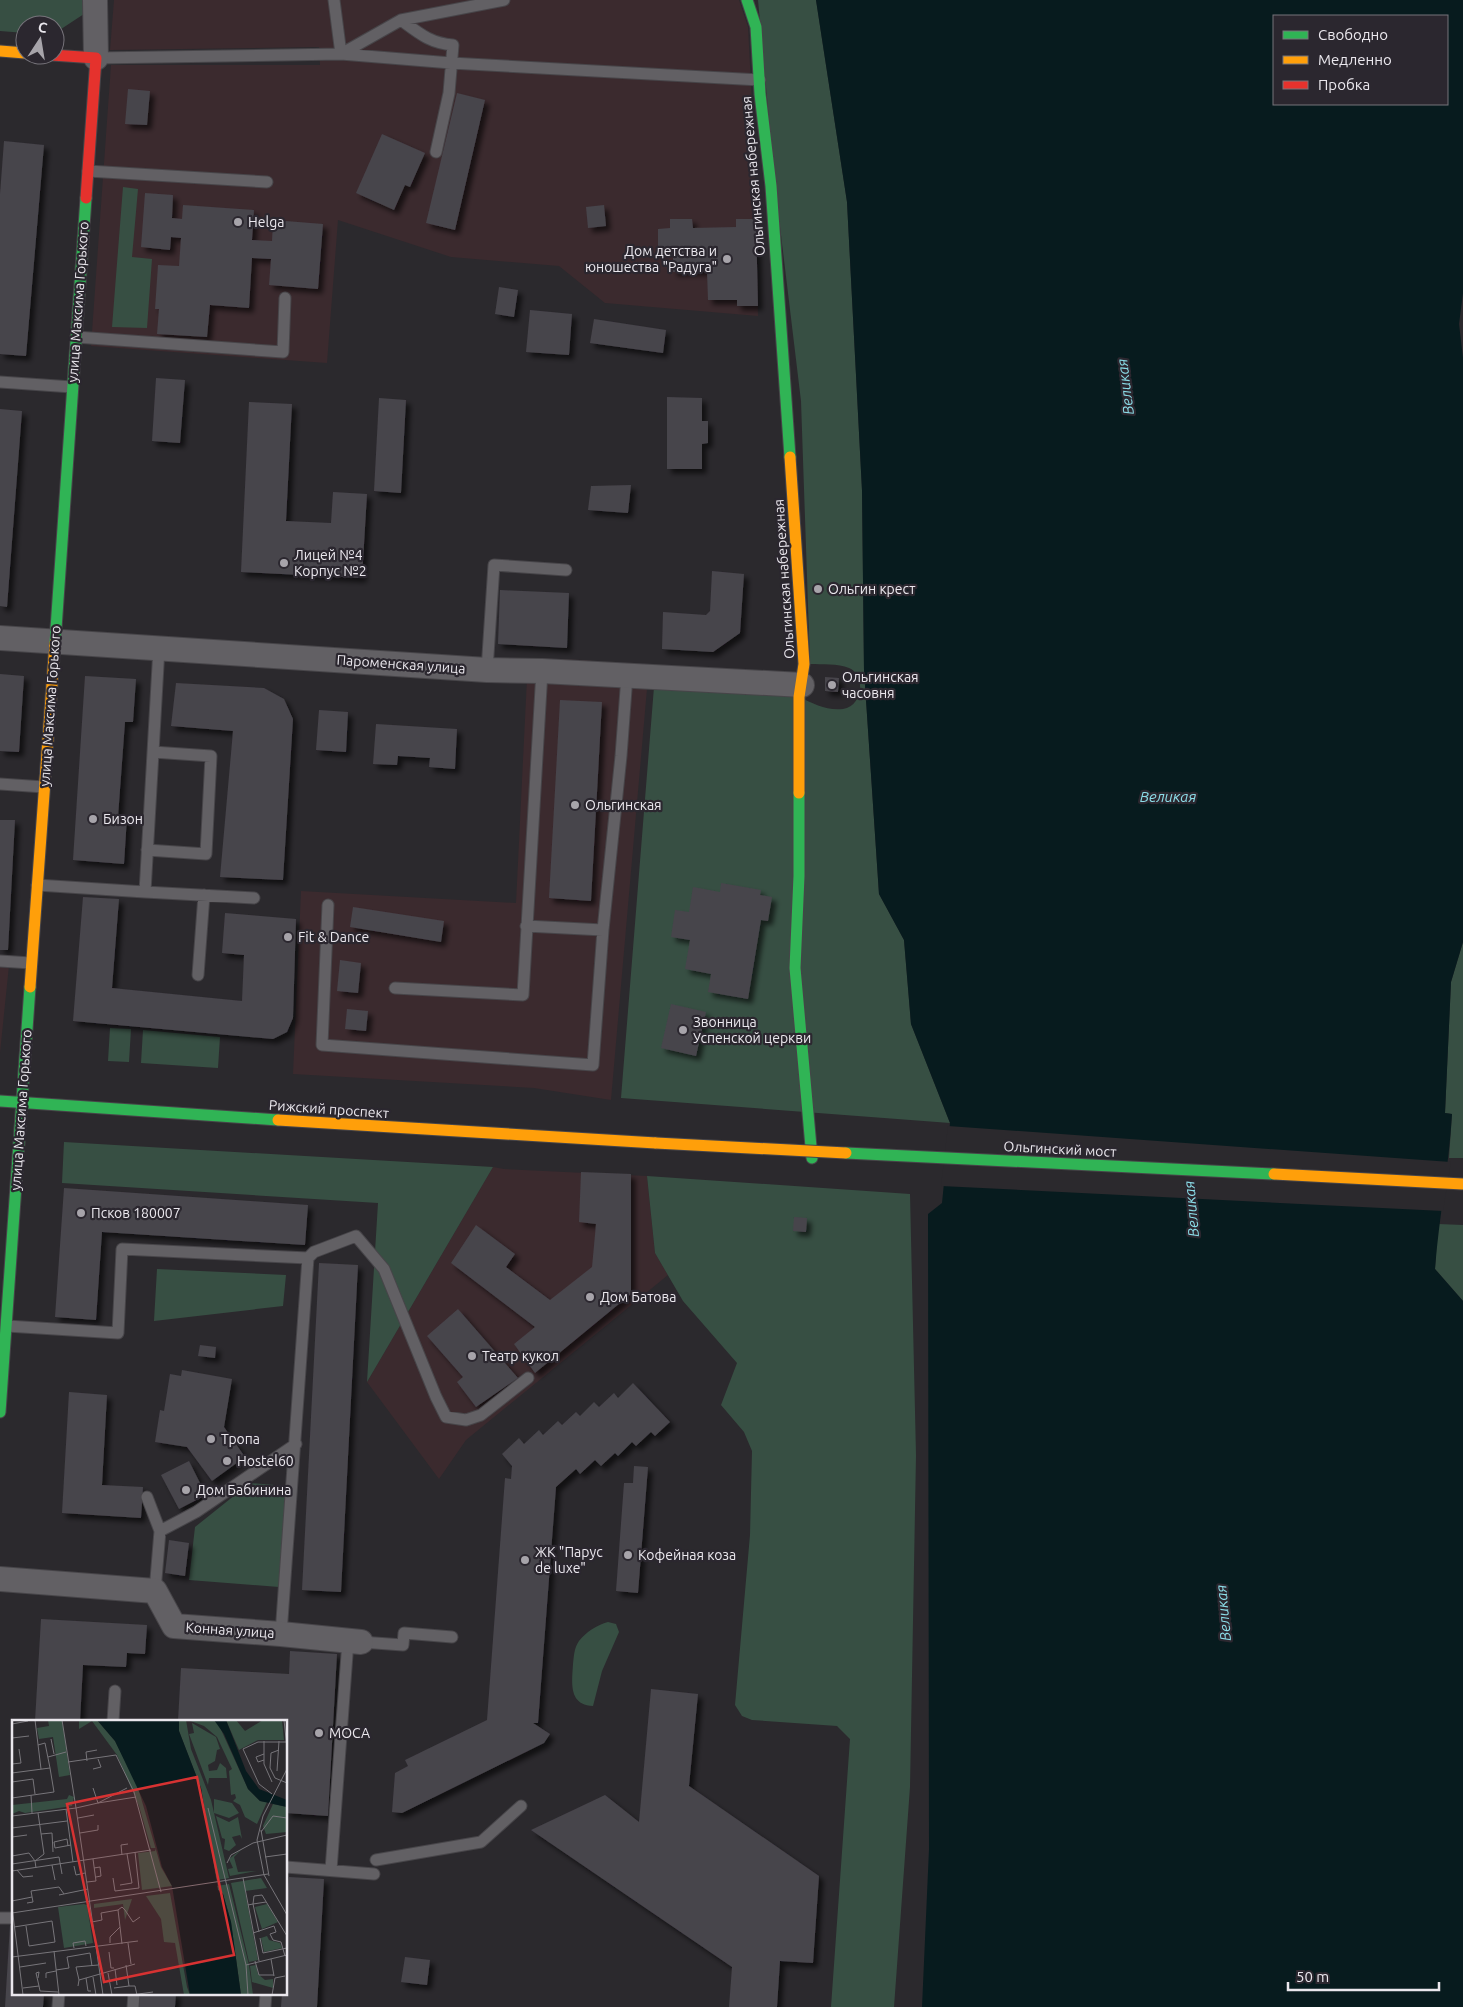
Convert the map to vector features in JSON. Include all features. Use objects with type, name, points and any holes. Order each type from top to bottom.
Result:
[{"type":"main road","name":"Ольгинская набережная","points":[[747,0],[756,27],[760,94],[771,186],[804,664],[800,697],[795,968],[812,1158]]},
{"type":"main road","points":[[0,51],[15,52]]},
{"type":"main road","points":[[65,56],[96,58]]},
{"type":"main road","name":"улица Максима Горького","points":[[0,1412],[96,58]]},
{"type":"main road","name":"Рижский проспект","points":[[0,1101],[347,1125],[656,1143]]},
{"type":"main road","name":"Ольгинский мост","points":[[656,1143],[1463,1184]]},
{"type":"street","name":"улица Максима Горького","points":[[95,0],[96,58]]},
{"type":"street","name":"Пароменская улица","points":[[0,638],[55,640],[487,670],[802,684]]},
{"type":"street","points":[[0,1579],[155,1592]]},
{"type":"street","name":"Конная улица","points":[[155,1592],[174,1626],[355,1641]]},
{"type":"lane","points":[[334,0],[341,54]]},
{"type":"lane","points":[[341,54],[401,20],[504,0]]},
{"type":"lane","points":[[401,20],[424,38],[438,44],[453,45],[449,93],[436,152]]},
{"type":"lane","points":[[96,58],[341,54],[451,63],[760,80]]},
{"type":"lane","points":[[88,171],[267,182]]},
{"type":"lane","points":[[76,337],[283,352],[285,298]]},
{"type":"lane","points":[[0,382],[72,387]]},
{"type":"lane","points":[[487,670],[494,565],[566,570]]},
{"type":"lane","points":[[145,892],[159,648]]},
{"type":"lane","points":[[394,988],[522,995],[542,671]]},
{"type":"lane","points":[[328,905],[322,1045],[593,1065],[603,930],[621,756],[626,676]]},
{"type":"lane","points":[[148,850],[206,854],[211,756],[153,752]]},
{"type":"lane","points":[[0,784],[44,787]]},
{"type":"lane","points":[[36,885],[254,898]]},
{"type":"lane","points":[[198,975],[204,895]]},
{"type":"lane","points":[[526,926],[603,930]]},
{"type":"lane","points":[[0,961],[31,963]]},
{"type":"lane","points":[[281,1634],[308,1258],[314,1252],[356,1236],[384,1269],[446,1418],[466,1420],[481,1415],[528,1378]]},
{"type":"lane","points":[[7,1326],[118,1333],[122,1249],[308,1258]]},
{"type":"lane","points":[[160,1531],[196,1512],[296,1444]]},
{"type":"lane","points":[[147,1497],[160,1531],[155,1592]]},
{"type":"lane","points":[[331,1870],[355,1641],[403,1645],[404,1633],[452,1637]]},
{"type":"lane","points":[[113,1720],[115,1691]]},
{"type":"lane","points":[[376,1860],[481,1842],[521,1806]]},
{"type":"lane","points":[[288,1867],[374,1874]]},
{"type":"lane","points":[[58,2007],[59,1994]]},
{"type":"lane","points":[[133,2007],[134,1994]]},
{"type":"lane","points":[[265,2007],[266,1994]]},
{"type":"shaded area","points":[[114,0],[739,0],[748,27],[755,161],[758,316],[605,303],[559,266],[451,257],[338,220],[327,363],[91,346],[111,65],[320,65],[319,47],[110,50]]},
{"type":"shaded area","points":[[528,658],[582,660],[649,666],[611,1100],[534,1088],[293,1074],[301,891],[516,903]]},
{"type":"shaded area","points":[[0,956],[10,956],[0,1053]]},
{"type":"shaded area","points":[[493,1167],[647,1176],[655,1253],[668,1275],[466,1440],[439,1479],[367,1382]]},
{"type":"green space","points":[[0,0],[88,0],[87,12],[65,26],[65,15],[15,15],[15,32],[0,31]]},
{"type":"green space","points":[[758,0],[816,0],[847,202],[862,490],[864,670],[879,894],[904,940],[911,1024],[950,1123],[621,1098],[654,687],[799,697],[831,709],[850,707],[858,697],[860,690],[858,677],[849,668],[845,666],[810,664],[801,401],[775,185]]},
{"type":"green space","points":[[123,187],[138,189],[132,257],[152,259],[147,328],[112,327]]},
{"type":"green space","points":[[1463,942],[1463,1158],[1449,1158],[1452,1114],[1445,1113],[1451,982]]},
{"type":"green space","points":[[110,1028],[131,1029],[129,1062],[108,1061]]},
{"type":"green space","points":[[143,1030],[220,1037],[218,1068],[141,1063]]},
{"type":"green space","points":[[64,1142],[493,1167],[367,1382],[378,1203],[62,1183]]},
{"type":"green space","points":[[647,1176],[910,1194],[916,1455],[910,1787],[894,2007],[831,2007],[850,1739],[837,1726],[752,1720],[742,1716],[735,1705],[750,1535],[752,1451],[744,1432],[721,1405],[737,1363],[683,1301],[655,1253]]},
{"type":"green space","points":[[1438,1224],[1463,1225],[1463,1301],[1435,1269]]},
{"type":"green space","points":[[157,1269],[286,1275],[283,1306],[154,1321]]},
{"type":"green space","points":[[250,1483],[287,1486],[279,1587],[189,1580],[195,1527]]},
{"type":"green space","points":[[608,1622],[616,1624],[619,1632],[602,1671],[593,1706],[585,1705],[579,1702],[573,1691],[572,1678],[575,1649],[585,1635],[596,1627]]},
{"type":"water","name":"Великая","points":[[816,0],[1463,0],[1463,293],[1459,324],[1463,358],[1463,942],[1451,982],[1445,1113],[1452,1114],[1435,1269],[1463,1301],[1463,2007],[922,2007],[929,1849],[928,1214],[942,1203],[950,1123],[911,1024],[904,940],[879,894],[864,670],[862,490],[847,202]]},
{"type":"pier","points":[[948,1126],[1451,1162],[1443,1211],[941,1186]]},
{"type":"building","points":[[128,89],[150,91],[147,125],[125,124]]},
{"type":"building","points":[[457,93],[485,100],[455,230],[426,223]]},
{"type":"building","points":[[382,134],[425,153],[410,187],[405,185],[394,210],[356,193]]},
{"type":"building","points":[[4,141],[44,145],[26,356],[0,354],[0,194]]},
{"type":"building","points":[[145,193],[173,195],[172,218],[182,219],[183,205],[254,210],[252,240],[272,241],[273,220],[323,224],[318,289],[269,285],[271,259],[252,258],[249,308],[210,305],[207,337],[157,334],[159,309],[155,309],[158,265],[179,266],[181,238],[171,237],[170,250],[141,247]]},
{"type":"building","points":[[604,205],[606,226],[588,228],[586,207]]},
{"type":"building","points":[[670,219],[692,219],[693,228],[736,227],[736,219],[756,219],[758,306],[737,306],[737,300],[708,300],[707,271],[673,272],[673,249],[658,250],[658,229],[670,228]]},
{"type":"building","points":[[499,287],[518,290],[514,317],[495,314]]},
{"type":"building","points":[[530,310],[572,314],[569,355],[526,352]]},
{"type":"building","points":[[594,319],[666,330],[663,353],[590,343]]},
{"type":"building","points":[[156,378],[185,380],[180,443],[152,441]]},
{"type":"building","points":[[667,397],[702,398],[702,421],[708,421],[708,443],[702,444],[702,469],[667,469]]},
{"type":"building","points":[[379,398],[406,400],[401,493],[374,491]]},
{"type":"building","points":[[249,402],[292,404],[286,521],[331,523],[333,492],[367,494],[362,578],[241,572]]},
{"type":"building","points":[[0,409],[22,411],[7,607],[0,606]]},
{"type":"building","points":[[631,485],[628,513],[588,510],[591,486]]},
{"type":"building","points":[[712,571],[744,574],[740,633],[713,652],[662,649],[663,612],[706,615],[710,611]]},
{"type":"building","points":[[500,590],[569,593],[567,648],[498,644]]},
{"type":"building","points":[[0,674],[24,676],[19,752],[0,751]]},
{"type":"building","points":[[85,676],[136,679],[133,722],[125,722],[118,817],[127,817],[124,864],[73,860]]},
{"type":"building","name":"Ольгинская часовня","points":[[825,677],[839,678],[838,692],[825,691]]},
{"type":"building","points":[[176,683],[264,688],[284,699],[293,719],[283,880],[220,877],[233,731],[171,726]]},
{"type":"building","name":"Ольгинская","points":[[560,700],[602,702],[591,901],[549,898]]},
{"type":"building","points":[[319,710],[348,712],[346,752],[316,750]]},
{"type":"building","points":[[376,724],[457,729],[455,769],[429,767],[430,758],[398,756],[397,765],[373,764]]},
{"type":"building","points":[[0,820],[15,820],[8,950],[0,950]]},
{"type":"building","points":[[721,883],[761,890],[760,895],[772,897],[768,921],[761,920],[748,999],[708,992],[711,974],[685,969],[690,940],[671,937],[675,910],[689,912],[693,887],[720,892]]},
{"type":"building","points":[[83,897],[119,899],[112,988],[242,1001],[244,955],[222,953],[225,913],[296,919],[293,1018],[287,1032],[273,1039],[73,1021]]},
{"type":"building","points":[[353,907],[444,921],[441,942],[350,927]]},
{"type":"building","points":[[340,960],[361,963],[358,993],[337,991]]},
{"type":"building","name":"Звонница Успенской церкви","points":[[671,1004],[706,1012],[696,1056],[661,1048]]},
{"type":"building","points":[[347,1009],[368,1011],[366,1031],[345,1029]]},
{"type":"building","name":"Дом Батова","points":[[581,1172],[631,1174],[631,1294],[535,1373],[514,1344],[535,1327],[451,1263],[476,1225],[515,1254],[506,1267],[550,1300],[592,1267],[596,1224],[579,1222]]},
{"type":"building","points":[[64,1188],[308,1205],[305,1245],[102,1232],[96,1320],[55,1317]]},
{"type":"building","points":[[794,1217],[807,1218],[806,1232],[793,1231]]},
{"type":"building","points":[[319,1263],[358,1265],[341,1592],[302,1590]]},
{"type":"building","name":"Театр кукол","points":[[458,1309],[518,1378],[476,1407],[457,1382],[463,1377],[427,1336]]},
{"type":"building","points":[[200,1345],[216,1347],[215,1358],[198,1356]]},
{"type":"building","points":[[182,1370],[232,1379],[224,1427],[245,1457],[212,1481],[187,1447],[155,1442],[160,1410],[164,1411],[170,1374],[181,1376]]},
{"type":"building","name":"ЖК \"Парус de luxe\"","points":[[633,1383],[670,1422],[655,1436],[651,1432],[636,1446],[632,1442],[618,1456],[615,1453],[601,1466],[595,1460],[580,1474],[576,1469],[556,1487],[538,1723],[533,1723],[550,1734],[544,1743],[402,1813],[392,1812],[395,1773],[408,1766],[405,1760],[487,1720],[505,1478],[511,1479],[512,1466],[502,1454],[519,1438],[524,1444],[539,1430],[543,1435],[558,1421],[562,1425],[576,1412],[580,1416],[594,1402],[599,1407],[614,1393],[618,1398]]},
{"type":"building","points":[[69,1392],[107,1395],[102,1485],[143,1487],[141,1518],[62,1513]]},
{"type":"building","points":[[189,1461],[206,1495],[179,1509],[161,1475]]},
{"type":"building","name":"ЖК \"Парус de luxe\"","points":[[634,1466],[648,1467],[638,1593],[616,1591],[624,1483],[633,1483]]},
{"type":"building","points":[[169,1540],[189,1543],[185,1576],[165,1573]]},
{"type":"building","points":[[41,1619],[147,1625],[145,1654],[127,1653],[126,1667],[83,1665],[80,1720],[35,1720]]},
{"type":"building","points":[[290,1651],[337,1654],[328,1816],[288,1813],[288,1720],[178,1720],[181,1668],[289,1674]]},
{"type":"building","points":[[651,1689],[698,1694],[689,1786],[819,1876],[813,1963],[780,1961],[777,2007],[729,2007],[732,1967],[531,1830],[605,1795],[639,1822]]},
{"type":"building","points":[[289,1877],[324,1879],[317,2007],[281,2007],[282,1994],[288,1994]]},
{"type":"building","points":[[10,1925],[12,1926],[12,1994],[44,1994],[43,2007],[5,2007]]},
{"type":"building","points":[[405,1957],[430,1960],[427,1985],[401,1982]]},
{"type":"building","points":[[136,1994],[176,1994],[175,2007],[136,2007]]},
{"type":"traffic: fast","points":[[747,0],[756,27],[760,94],[771,186],[790,457]]},
{"type":"traffic: fast","points":[[55,643],[86,198]]},
{"type":"traffic: fast","points":[[799,793],[799,876],[795,968],[812,1158]]},
{"type":"traffic: fast","points":[[0,1412],[30,987]]},
{"type":"traffic: fast","points":[[0,1101],[278,1120]]},
{"type":"traffic: fast","points":[[846,1153],[1274,1174]]},
{"type":"traffic: slow","points":[[0,51],[15,52]]},
{"type":"traffic: slow","points":[[790,457],[804,664],[799,697],[799,793]]},
{"type":"traffic: slow","points":[[30,987],[55,643]]},
{"type":"traffic: slow","points":[[278,1120],[656,1143]]},
{"type":"traffic: slow","points":[[656,1143],[846,1153]]},
{"type":"traffic: slow","points":[[1274,1174],[1463,1184]]},
{"type":"traffic: jam","points":[[65,56],[96,58],[86,198]]},
{"type":"place","name":"Helga","points":[[238,222]]},
{"type":"place","name":"Дом детства и юношества \"Радуга\"","points":[[727,259]]},
{"type":"place","name":"Лицей №4 Корпус №2","points":[[284,563]]},
{"type":"place","name":"Ольгин крест","points":[[818,589]]},
{"type":"place","name":"Ольгинская часовня","points":[[832,685]]},
{"type":"place","name":"Ольгинская","points":[[575,805]]},
{"type":"place","name":"Бизон","points":[[93,819]]},
{"type":"place","name":"Fit & Dance","points":[[288,937]]},
{"type":"place","name":"Звонница Успенской церкви","points":[[683,1030]]},
{"type":"place","name":"Псков 180007","points":[[81,1213]]},
{"type":"place","name":"Дом Батова","points":[[590,1297]]},
{"type":"place","name":"Театр кукол","points":[[472,1356]]},
{"type":"place","name":"Тропа","points":[[211,1439]]},
{"type":"place","name":"Hostel60","points":[[227,1461]]},
{"type":"place","name":"Дом Бабинина","points":[[186,1490]]},
{"type":"place","name":"Кофейная коза","points":[[628,1555]]},
{"type":"place","name":"ЖК \"Парус de luxe\"","points":[[525,1560]]},
{"type":"place","name":"МОСА","points":[[319,1733]]}]
